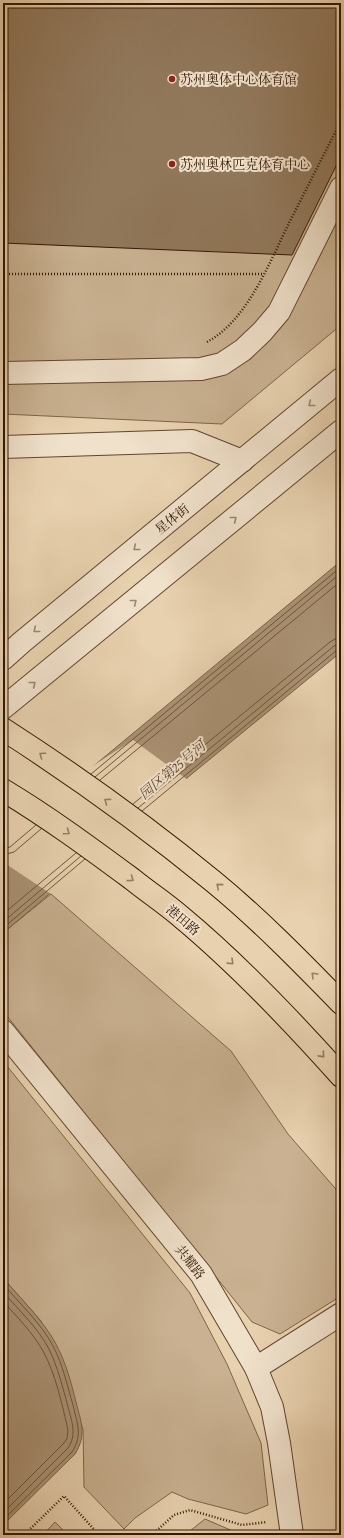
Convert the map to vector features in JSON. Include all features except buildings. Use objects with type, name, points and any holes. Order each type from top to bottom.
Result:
[{"type":"main road","points":[[3,729],[139,823],[220,887],[277,938],[341,1003]]},
{"type":"main road","name":"港田路","points":[[3,790],[35,809],[100,855],[180,916],[227,958],[279,1008],[341,1076]]},
{"type":"street","points":[[3,372],[201,369],[222,364],[248,345],[262,332],[279,312],[341,188]]},
{"type":"street","name":"星体街","points":[[3,659],[341,379]]},
{"type":"street","points":[[3,708],[341,431]]},
{"type":"street","points":[[3,447],[192,441],[242,461]]},
{"type":"street","name":"共耀路","points":[[3,1031],[201,1274],[256,1368],[272,1407],[279,1443],[291,1528]]},
{"type":"street","points":[[256,1368],[341,1314]]},
{"type":"path","points":[[205,344],[228,326],[247,305],[341,121]]},
{"type":"path","points":[[3,274],[264,274]]},
{"type":"path","points":[[24,1535],[64,1496],[99,1535]]},
{"type":"path","points":[[152,1535],[174,1515],[190,1510],[242,1525],[291,1528]]},
{"type":"shaded area","name":"苏州奥林匹克体育中心","points":[[3,3],[341,3],[341,325],[222,424],[3,414]]},
{"type":"shaded area","points":[[51,894],[231,1051],[288,1134],[341,1195],[341,1296],[280,1334],[252,1322],[3,1011],[3,933]]},
{"type":"shaded area","points":[[3,1061],[190,1293],[227,1364],[261,1443],[268,1505],[246,1514],[188,1499],[172,1492],[135,1518],[124,1529],[84,1487],[83,1429],[41,1321],[3,1278]]},
{"type":"shaded area","points":[[205,1519],[242,1535],[185,1535]]},
{"type":"shaded area","points":[[55,1522],[68,1535],[43,1535]]},
{"type":"water","name":"园区第25号河","points":[[341,561],[341,652],[193,773],[3,933],[3,841]]},
{"type":"water","points":[[3,1278],[38,1318],[56,1344],[63,1358],[70,1380],[81,1422],[82,1434],[79,1447],[75,1454],[3,1525]]},
{"type":"pier","points":[[133,740],[188,780],[69,881],[51,894],[3,862],[3,838],[80,774]]},
{"type":"place","name":"苏州奥体中心体育馆","points":[[172,79]]},
{"type":"place","name":"苏州奥林匹克体育中心","points":[[172,164]]}]
